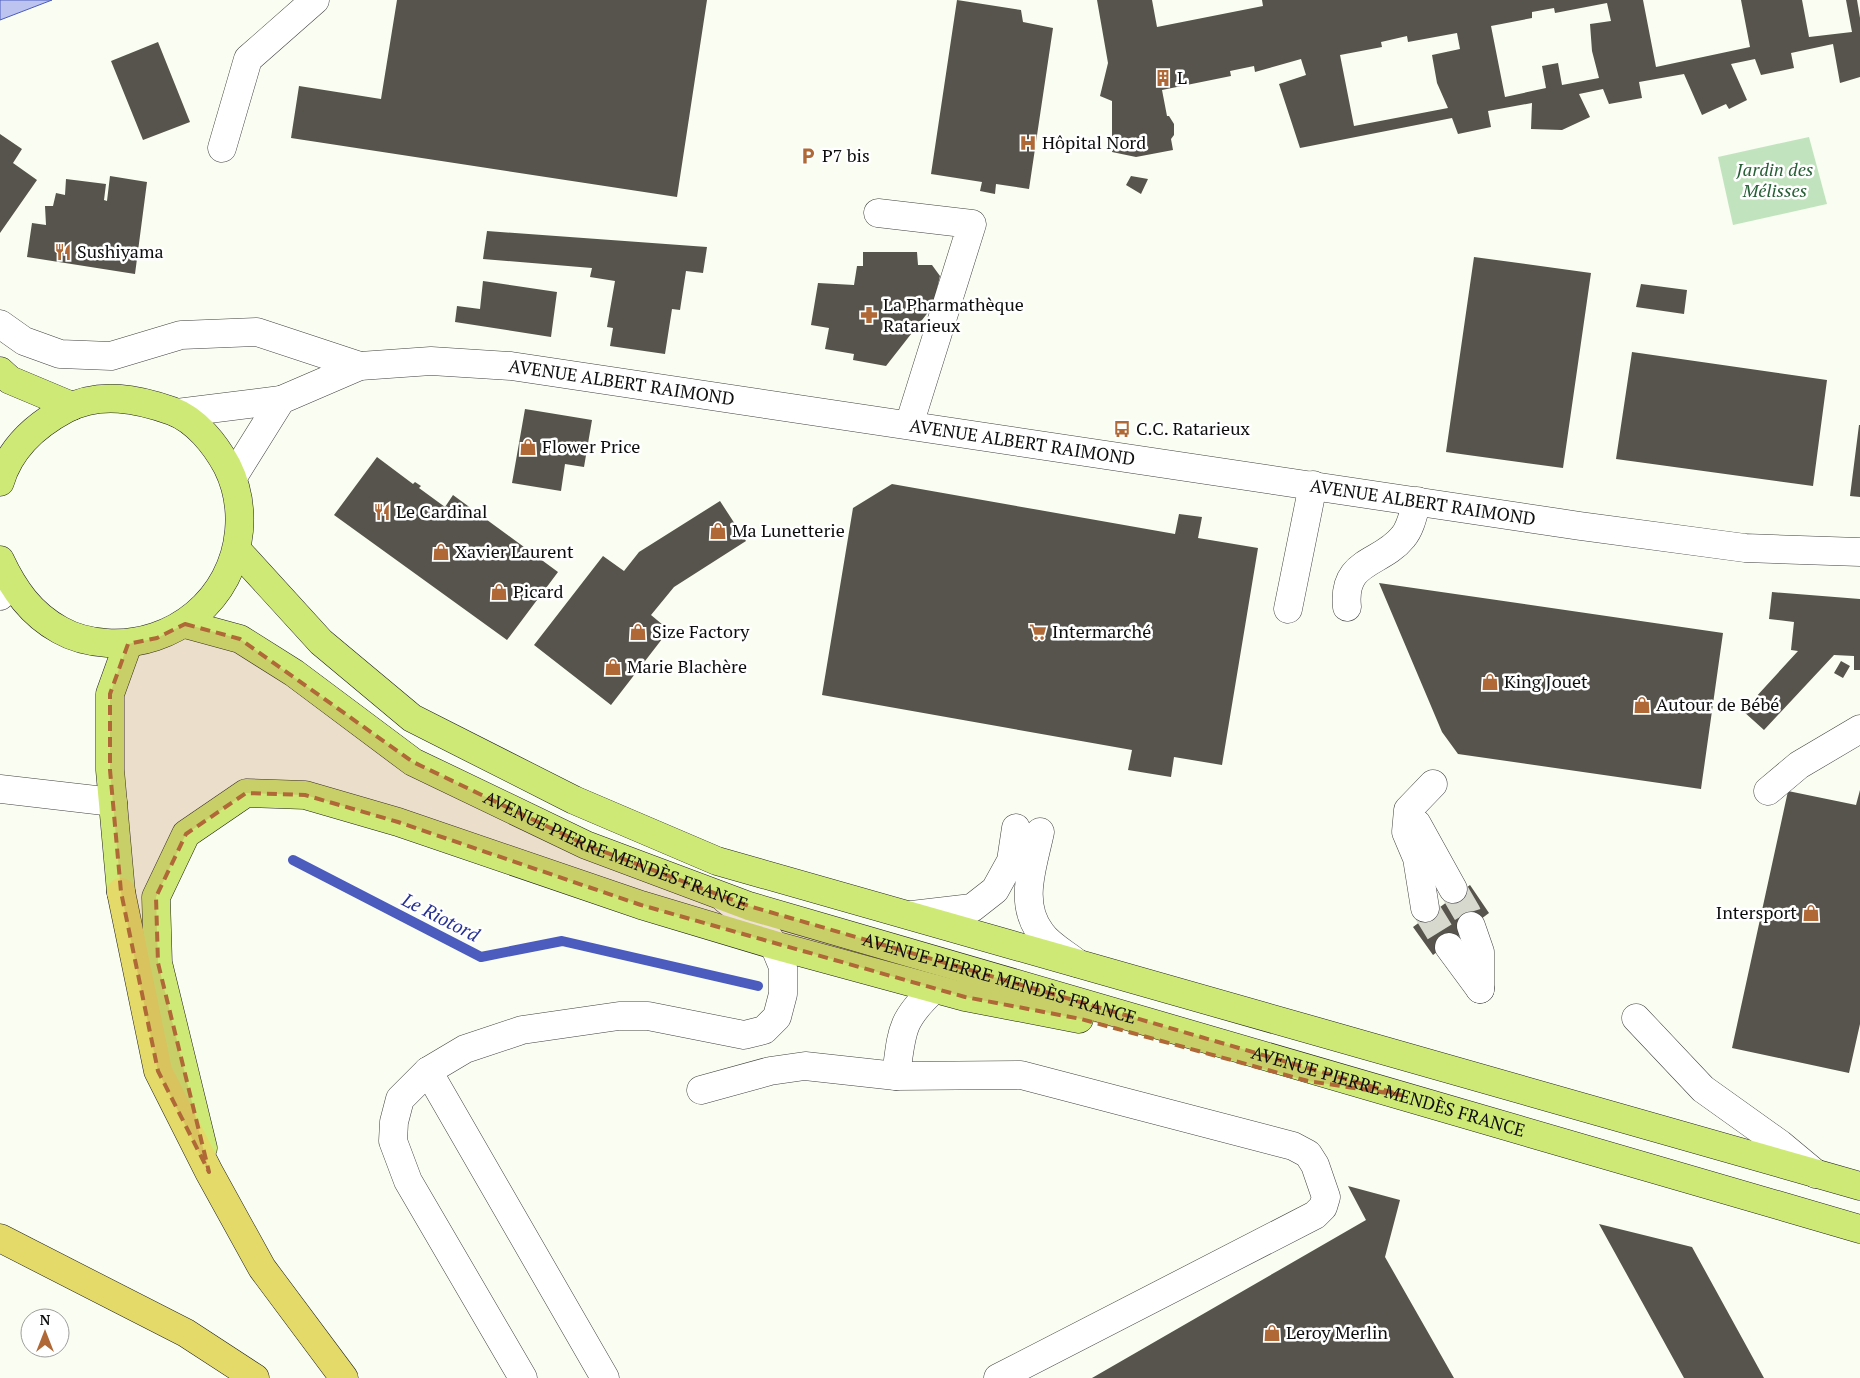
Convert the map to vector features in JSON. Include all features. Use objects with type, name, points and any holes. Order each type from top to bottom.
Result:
[{"type":"highway","points":[[121,892],[158,1071],[209,1172],[262,1268],[344,1378]]},
{"type":"highway","points":[[0,1238],[186,1333],[255,1378]]},
{"type":"main road","points":[[0,371],[10,380],[72,406]]},
{"type":"main road","points":[[0,560],[6,591],[62,631],[94,642],[128,644],[157,638],[184,624],[208,604],[226,579],[237,550],[241,513],[233,477],[220,452],[200,430],[177,413],[143,400],[107,398],[72,406],[43,422],[19,445],[1,476]]},
{"type":"main road","name":"AVENUE PIERRE MENDÈS FRANCE","points":[[237,550],[321,642],[412,718],[574,800],[717,861],[1860,1186]]},
{"type":"main road","name":"AVENUE PIERRE MENDÈS FRANCE","points":[[184,624],[240,639],[294,673],[413,762],[586,845],[749,906],[1860,1229]]},
{"type":"main road","points":[[121,892],[110,770],[110,694],[128,644]]},
{"type":"main road","points":[[209,1172],[158,963],[156,897],[186,834],[246,793],[304,795],[389,819],[641,905],[774,945],[934,989],[965,997],[1081,1019],[1308,1081],[1401,1095]]},
{"type":"street","points":[[222,148],[248,60],[315,0]]},
{"type":"street","points":[[878,213],[972,224],[909,425]]},
{"type":"street","points":[[0,324],[24,341],[60,354],[111,356],[181,335],[256,332],[360,366]]},
{"type":"street","name":"AVENUE ALBERT RAIMOND","points":[[177,413],[280,400],[360,366],[431,361],[511,366],[1418,500],[1580,526],[1745,548],[1860,552]]},
{"type":"street","points":[[233,477],[280,400]]},
{"type":"street","points":[[1288,609],[1312,485]]},
{"type":"street","points":[[1347,607],[1345,589],[1358,569],[1404,536],[1418,500]]},
{"type":"street","points":[[1768,791],[1799,765],[1860,730]]},
{"type":"street","points":[[1425,908],[1417,858],[1406,832],[1408,810],[1433,784]]},
{"type":"street","points":[[0,789],[113,802]]},
{"type":"street","points":[[1408,810],[1427,838],[1452,888]]},
{"type":"street","points":[[908,915],[945,913],[972,908],[995,890],[1028,830],[1030,876],[1027,904],[1041,934],[1077,963]]},
{"type":"street","points":[[523,1378],[408,1181],[393,1141],[394,1122],[400,1098],[428,1071],[465,1049],[522,1030],[618,1016],[648,1016],[744,1035],[764,1030],[777,1017],[782,994],[782,967],[774,945],[761,927],[720,895]]},
{"type":"street","points":[[1449,947],[1480,989],[1480,952],[1471,926]]},
{"type":"street","points":[[896,1076],[902,1036],[907,1019],[934,989]]},
{"type":"street","points":[[1636,1018],[1703,1089],[1780,1144],[1816,1174]]},
{"type":"street","points":[[701,1090],[770,1071],[805,1066],[896,1076],[1022,1075],[1293,1146],[1308,1154],[1315,1165],[1326,1197],[1323,1207],[1315,1215],[998,1378]]},
{"type":"street","points":[[428,1071],[605,1378]]},
{"type":"highlighted area","points":[[185,624],[240,639],[413,762],[586,845],[749,906],[1401,1095],[1308,1081],[1081,1019],[965,997],[641,905],[398,822],[305,795],[246,793],[186,834],[156,897],[158,963],[209,1172],[158,1071],[121,892],[110,770],[110,694],[128,644],[157,638]]},
{"type":"green space","name":"Jardin des Mélisses","points":[[1809,137],[1827,204],[1733,225],[1718,157]]},
{"type":"water","points":[[0,0],[52,0],[0,20]]},
{"type":"building","points":[[397,0],[707,0],[677,197],[291,138],[299,86],[381,99]]},
{"type":"building","points":[[957,0],[1021,10],[1023,22],[1053,28],[1029,189],[996,184],[995,194],[980,191],[982,182],[931,174]]},
{"type":"building","name":"L","points":[[1097,0],[1152,0],[1157,27],[1263,6],[1262,0],[1643,0],[1656,67],[1750,47],[1741,0],[1802,0],[1809,37],[1852,32],[1846,0],[1857,0],[1860,18],[1860,77],[1840,83],[1833,44],[1791,53],[1794,68],[1761,75],[1755,59],[1731,64],[1747,100],[1729,109],[1726,104],[1702,115],[1684,74],[1639,82],[1642,98],[1609,104],[1603,89],[1579,94],[1590,117],[1562,130],[1531,129],[1532,103],[1488,111],[1491,127],[1458,134],[1452,118],[1300,148],[1279,84],[1306,75],[1301,59],[1255,72],[1254,66],[1230,71],[1231,76],[1162,90],[1167,116],[1169,116],[1174,124],[1174,135],[1171,139],[1173,150],[1136,157],[1112,152],[1112,101],[1100,96],[1108,63]],"holes":[[[1607,3],[1611,21],[1590,24],[1592,51],[1599,78],[1562,85],[1558,63],[1542,66],[1546,88],[1505,97],[1491,26],[1532,18],[1532,12],[1554,8],[1555,13]],[[1457,33],[1460,49],[1432,55],[1437,83],[1448,108],[1354,126],[1340,55],[1382,47],[1381,42],[1407,36],[1408,42]]]},
{"type":"building","points":[[158,42],[190,122],[143,140],[111,61]]},
{"type":"building","points":[[0,134],[22,149],[13,163],[37,180],[0,233]]},
{"type":"building","points":[[110,176],[147,182],[135,274],[27,257],[32,223],[46,225],[45,206],[53,206],[56,193],[65,195],[66,179],[106,184],[104,200],[107,201]]},
{"type":"building","points":[[1131,176],[1148,179],[1141,194],[1126,185]]},
{"type":"building","points":[[487,231],[707,247],[703,273],[686,271],[680,310],[672,309],[665,354],[610,346],[613,328],[607,327],[615,281],[590,277],[592,268],[483,259]]},
{"type":"building","name":"La Pharmathèque Ratarieux","points":[[863,252],[917,252],[918,265],[932,265],[940,276],[933,306],[886,366],[853,360],[854,354],[825,349],[829,328],[811,325],[818,283],[854,285],[857,266],[863,266]]},
{"type":"building","points":[[1474,257],[1591,273],[1563,468],[1446,452]]},
{"type":"building","points":[[483,281],[557,292],[551,337],[455,322],[457,306],[480,309]]},
{"type":"building","points":[[1641,284],[1687,290],[1684,314],[1636,307]]},
{"type":"building","points":[[1632,352],[1827,380],[1813,486],[1616,459]]},
{"type":"building","points":[[525,409],[592,420],[584,467],[565,464],[561,491],[512,483]]},
{"type":"building","points":[[1860,425],[1860,497],[1850,496]]},
{"type":"building","points":[[377,457],[413,484],[415,482],[421,486],[419,488],[445,507],[453,495],[558,572],[507,640],[334,515]]},
{"type":"building","name":"Intermarché","points":[[892,484],[1175,534],[1179,514],[1202,517],[1198,538],[1258,548],[1222,765],[1174,757],[1171,777],[1128,770],[1132,750],[822,695],[853,508]]},
{"type":"building","points":[[720,501],[746,541],[674,587],[651,615],[669,630],[611,705],[534,645],[603,556],[624,571],[639,552]]},
{"type":"building","points":[[1379,583],[1723,633],[1701,789],[1458,754],[1442,732]]},
{"type":"building","points":[[1772,592],[1860,599],[1860,670],[1854,670],[1854,656],[1834,655],[1764,730],[1743,711],[1798,651],[1791,650],[1794,622],[1769,619]]},
{"type":"building","points":[[1841,661],[1850,666],[1843,678],[1834,673]]},
{"type":"building","name":"Intersport","points":[[1860,790],[1860,1024],[1849,1073],[1732,1048],[1788,791],[1856,805]]},
{"type":"building","points":[[1470,885],[1489,913],[1433,955],[1413,927]]},
{"type":"building","name":"Leroy Merlin","points":[[1348,1186],[1400,1200],[1385,1257],[1454,1378],[1092,1378],[1366,1220]]},
{"type":"building","points":[[1599,1224],[1692,1247],[1764,1378],[1684,1378]]},
{"type":"waterway","name":"Le Riotord","points":[[293,860],[481,957],[562,941],[758,986]]},
{"type":"tunnel","points":[[1453,889],[1467,913],[1471,926]]},
{"type":"tunnel","points":[[1425,908],[1449,947]]},
{"type":"place","name":"L","points":[[1163,78]]},
{"type":"place","name":"Hôpital Nord","points":[[1028,143]]},
{"type":"place","name":"P7 bis","points":[[808,156]]},
{"type":"place","name":"Sushiyama","points":[[63,252]]},
{"type":"place","name":"La Pharmathèque Ratarieux","points":[[869,315]]},
{"type":"place","name":"C.C. Ratarieux","points":[[1122,429]]},
{"type":"place","name":"Flower Price","points":[[528,447]]},
{"type":"place","name":"Le Cardinal","points":[[382,512]]},
{"type":"place","name":"Ma Lunetterie","points":[[718,531]]},
{"type":"place","name":"Xavier Laurent","points":[[441,552]]},
{"type":"place","name":"Picard","points":[[499,592]]},
{"type":"place","name":"Size Factory","points":[[638,632]]},
{"type":"place","name":"Intermarché","points":[[1038,632]]},
{"type":"place","name":"Marie Blachère","points":[[613,667]]},
{"type":"place","name":"King Jouet","points":[[1490,682]]},
{"type":"place","name":"Autour de Bébé","points":[[1642,705]]},
{"type":"place","name":"Intersport","points":[[1811,913]]},
{"type":"place","name":"Leroy Merlin","points":[[1272,1333]]}]
